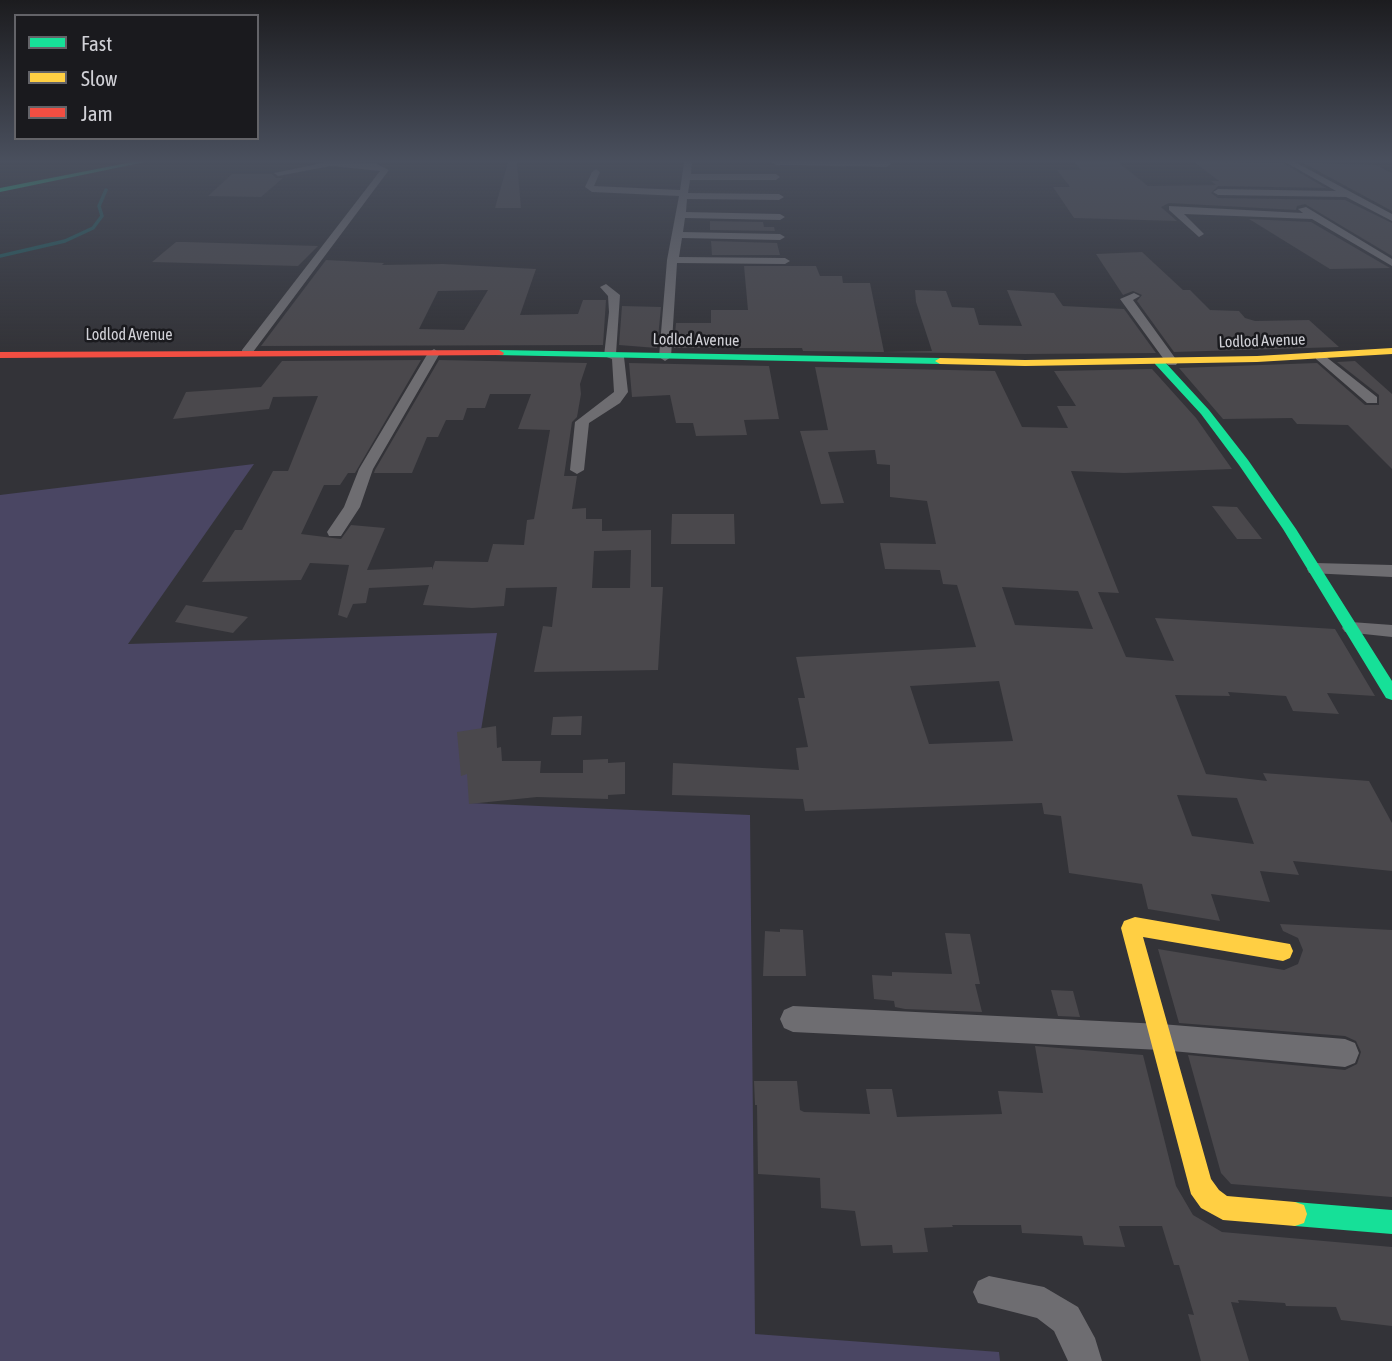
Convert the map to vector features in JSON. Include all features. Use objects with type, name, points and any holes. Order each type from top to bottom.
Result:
[{"type":"main road","name":"Lodlod Avenue","points":[[0,355],[434,353],[1025,363],[1166,362],[1392,351]]},
{"type":"main road","points":[[1166,362],[1244,463],[1315,569],[1392,694]]},
{"type":"main road","points":[[1283,951],[1135,926],[1131,928],[1200,1185],[1210,1199],[1223,1208],[1392,1222]]},
{"type":"street","points":[[246,353],[343,226]]},
{"type":"street","points":[[670,357],[678,226]]},
{"type":"street","points":[[1190,226],[1199,234]]},
{"type":"street","points":[[1328,226],[1392,263]]},
{"type":"street","points":[[677,235],[780,237]]},
{"type":"street","points":[[676,258],[785,261]]},
{"type":"street","points":[[577,470],[582,422],[615,400],[621,392],[614,356],[614,295],[607,287]]},
{"type":"street","points":[[1134,296],[1126,299],[1166,362]]},
{"type":"street","points":[[335,532],[352,507],[366,469],[434,353]]},
{"type":"street","points":[[1320,356],[1372,400]]},
{"type":"street","points":[[1315,569],[1392,571]]},
{"type":"street","points":[[1351,628],[1392,631]]},
{"type":"street","points":[[793,1019],[1161,1037],[1345,1053]]},
{"type":"street","points":[[989,1292],[1044,1303],[1066,1319],[1083,1350],[1085,1361]]},
{"type":"shaded area","points":[[254,464],[128,644],[497,633],[469,803],[750,815],[755,1334],[999,1352],[1000,1361],[0,1361],[0,495]]},
{"type":"building","points":[[710,226],[764,226],[774,227],[775,231],[710,230]]},
{"type":"building","points":[[1260,226],[1317,226],[1390,268],[1330,269]]},
{"type":"building","points":[[1341,226],[1392,226],[1392,256]]},
{"type":"building","points":[[711,241],[777,243],[780,255],[712,255]]},
{"type":"building","points":[[176,242],[318,246],[298,266],[152,262]]},
{"type":"building","points":[[1142,252],[1183,290],[1190,290],[1210,310],[1239,311],[1245,318],[1255,321],[1309,320],[1339,347],[1174,352],[1137,301],[1142,295],[1133,291],[1123,295],[1096,254]]},
{"type":"building","points":[[326,260],[384,263],[382,265],[443,264],[536,269],[520,315],[578,314],[583,300],[606,300],[603,345],[261,346]],"holes":[[[488,290],[464,330],[419,329],[438,291]]]},
{"type":"building","points":[[744,266],[816,266],[820,276],[842,276],[843,283],[870,283],[884,352],[932,351],[916,302],[915,290],[946,291],[952,307],[974,308],[979,325],[1022,326],[1007,290],[1054,293],[1063,306],[1124,309],[1156,353],[1025,354],[803,351],[802,348],[674,348],[676,323],[711,323],[711,310],[748,310]]},
{"type":"building","points":[[622,306],[661,307],[657,348],[619,345]]},
{"type":"building","points":[[421,360],[355,473],[348,473],[340,485],[324,485],[301,534],[341,539],[351,525],[385,528],[367,570],[432,567],[432,570],[435,561],[488,562],[493,544],[524,545],[527,520],[534,519],[550,430],[518,429],[531,394],[490,394],[485,408],[467,408],[463,420],[446,420],[438,437],[427,437],[412,473],[374,473],[439,360],[587,363],[580,384],[577,417],[572,422],[564,476],[577,476],[572,509],[586,508],[586,519],[602,519],[602,531],[651,530],[651,587],[663,587],[658,670],[534,672],[543,626],[552,627],[557,587],[506,588],[504,606],[472,608],[423,605],[429,585],[369,588],[366,603],[353,604],[347,618],[338,615],[349,565],[310,563],[301,580],[202,582],[235,530],[242,530],[273,471],[288,471],[318,396],[273,397],[269,409],[173,419],[186,392],[261,387],[282,361]],"holes":[[[631,550],[630,588],[592,588],[594,551]]]},
{"type":"building","points":[[1355,361],[1392,394],[1392,469],[1348,425],[1297,424],[1292,418],[1223,419],[1179,368],[1317,363],[1365,405],[1379,405],[1379,395],[1337,362]]},
{"type":"building","points":[[629,363],[769,366],[779,419],[744,420],[747,435],[696,436],[693,423],[676,423],[670,395],[632,397]]},
{"type":"building","points":[[815,367],[995,371],[1022,427],[1068,428],[1057,406],[1076,406],[1054,371],[1152,369],[1196,418],[1232,469],[1124,473],[1071,471],[1119,593],[1098,592],[1126,657],[1174,661],[1155,618],[1335,629],[1375,696],[1327,693],[1339,714],[1293,711],[1286,696],[1228,692],[1230,696],[1175,695],[1206,774],[1267,781],[1263,773],[1369,781],[1392,823],[1392,871],[1293,861],[1299,875],[1260,871],[1270,902],[1211,894],[1220,921],[1148,909],[1142,884],[1069,873],[1061,816],[1044,814],[1042,803],[805,811],[803,799],[672,795],[673,763],[799,770],[796,748],[808,747],[798,698],[805,698],[796,657],[976,647],[957,585],[943,584],[940,570],[885,569],[880,543],[936,544],[927,501],[890,497],[890,465],[877,464],[875,450],[828,452],[844,503],[821,504],[800,431],[828,430]],"holes":[[[1002,587],[1078,591],[1093,629],[1015,625]],[[999,681],[1013,741],[929,744],[910,686]],[[1177,795],[1237,798],[1254,844],[1192,836]]]},
{"type":"building","points":[[1212,506],[1237,507],[1262,539],[1237,539]]},
{"type":"building","points":[[672,514],[734,514],[735,544],[671,544]]},
{"type":"building","points":[[186,605],[248,617],[233,633],[175,622]]},
{"type":"building","points":[[582,716],[581,735],[551,735],[553,717]]},
{"type":"building","points":[[496,726],[497,748],[501,747],[502,761],[541,761],[540,773],[583,773],[583,760],[608,759],[608,763],[625,762],[625,794],[608,795],[608,799],[537,797],[469,804],[467,774],[461,776],[457,732]]},
{"type":"building","points":[[1280,924],[1392,930],[1392,1197],[1231,1184],[1221,1173],[1188,1055],[1345,1070],[1357,1064],[1361,1052],[1356,1041],[1345,1036],[1179,1023],[1158,949],[1284,970],[1298,964],[1303,950],[1298,938],[1283,931]]},
{"type":"building","points":[[780,929],[803,930],[806,976],[763,976],[765,931],[780,932]]},
{"type":"building","points":[[945,933],[970,934],[980,984],[975,984],[982,1012],[905,1009],[895,1007],[894,1001],[874,999],[872,975],[892,976],[892,972],[952,974]]},
{"type":"building","points":[[1051,990],[1073,991],[1080,1017],[1058,1016]]},
{"type":"building","points":[[1035,1046],[1143,1055],[1176,1186],[1193,1215],[1222,1232],[1392,1247],[1392,1326],[1341,1320],[1336,1307],[1286,1306],[1285,1303],[1238,1300],[1239,1303],[1231,1302],[1249,1361],[1201,1361],[1188,1314],[1194,1315],[1179,1265],[1174,1265],[1162,1226],[1119,1226],[1125,1247],[1084,1245],[1082,1236],[1022,1233],[1021,1225],[952,1225],[953,1227],[924,1228],[928,1252],[893,1253],[892,1245],[861,1246],[855,1211],[821,1208],[820,1178],[758,1174],[754,1081],[797,1081],[800,1110],[804,1112],[870,1114],[866,1089],[892,1089],[897,1117],[1002,1114],[998,1091],[1043,1093]]},
{"type":"waterway","points":[[0,256],[65,241],[95,226]]},
{"type":"traffic: fast","points":[[499,353],[940,361]]},
{"type":"traffic: fast","points":[[1159,362],[1205,412],[1244,463],[1289,529],[1392,694]]},
{"type":"traffic: fast","points":[[1295,1214],[1392,1222]]},
{"type":"traffic: slow","points":[[940,361],[1025,363],[1257,359],[1392,351]]},
{"type":"traffic: slow","points":[[1283,951],[1135,926],[1131,928],[1200,1185],[1210,1199],[1223,1208],[1295,1214]]},
{"type":"traffic: jam","points":[[0,355],[499,353]]}]
